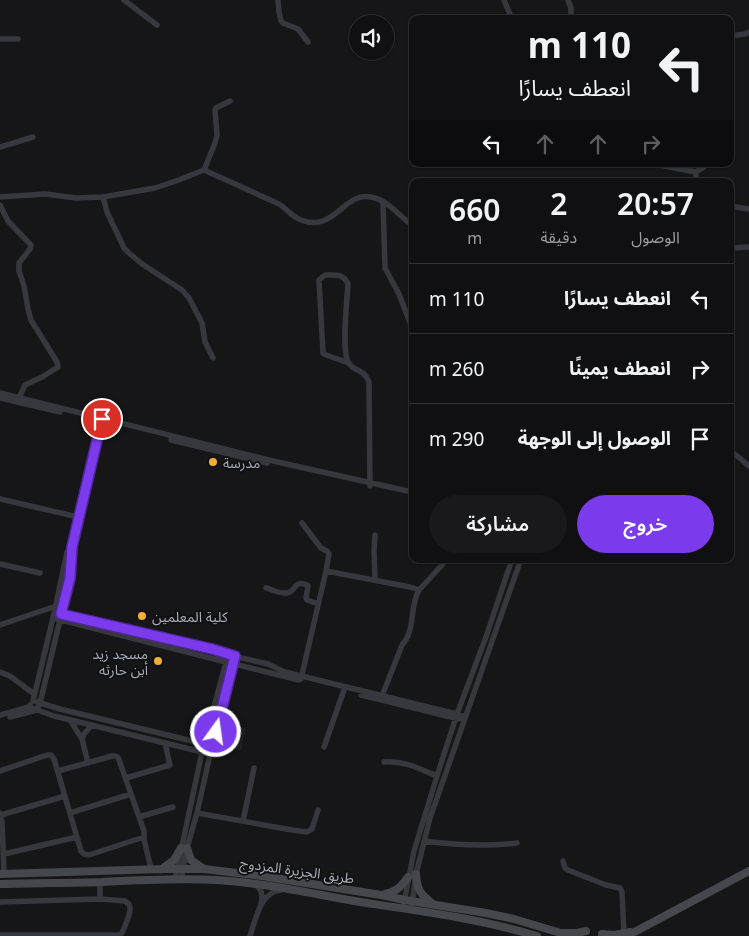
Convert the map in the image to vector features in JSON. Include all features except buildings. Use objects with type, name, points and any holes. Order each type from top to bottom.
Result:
[{"type":"main road","points":[[162,869],[174,860],[184,848],[191,860],[204,869]]},
{"type":"main road","name":"طريق الجزيرة المزدوج","points":[[2,874],[204,869],[262,876],[381,895],[408,905],[537,936]]},
{"type":"main road","name":"طريق الجزيرة المزدوج","points":[[0,884],[178,879],[218,880],[344,900],[435,905],[500,916],[561,933],[594,930],[603,935],[626,935],[749,871]]},
{"type":"main road","points":[[381,895],[396,891],[412,875],[422,894],[435,905]]},
{"type":"main road","points":[[578,936],[586,931]]},
{"type":"street","points":[[124,0],[157,25]]},
{"type":"street","points":[[278,0],[281,21],[298,29],[308,42]]},
{"type":"street","points":[[504,0],[510,15]]},
{"type":"street","points":[[568,0],[570,15]]},
{"type":"street","points":[[734,35],[749,32]]},
{"type":"street","points":[[0,39],[18,39]]},
{"type":"street","points":[[204,170],[217,135],[215,110],[230,101]]},
{"type":"street","points":[[0,147],[33,137]]},
{"type":"street","points":[[670,167],[696,172],[704,167]]},
{"type":"street","points":[[0,197],[45,194],[76,198],[103,197],[155,188],[204,170],[279,204],[294,217],[307,222],[314,223],[326,220],[354,200],[361,197],[372,197],[383,202],[409,224]]},
{"type":"street","points":[[696,172],[696,178]]},
{"type":"street","points":[[103,197],[107,212],[124,248],[142,264],[182,290],[189,298],[202,323],[205,342],[213,358]]},
{"type":"street","points":[[383,202],[385,268],[399,294],[409,320]]},
{"type":"street","points":[[0,205],[8,221],[31,245],[19,263],[19,271],[31,320],[58,366],[42,377],[24,385],[18,400]]},
{"type":"street","points":[[734,207],[749,209]]},
{"type":"street","points":[[734,248],[749,248]]},
{"type":"street","points":[[349,363],[345,348],[348,284],[346,278],[342,276],[325,275],[319,280],[323,353],[349,363],[366,375],[370,382],[370,484]]},
{"type":"street","points":[[0,393],[18,400]]},
{"type":"street","points":[[0,398],[18,400],[409,493]]},
{"type":"street","points":[[37,710],[57,616],[56,606],[100,420]]},
{"type":"street","points":[[734,453],[749,466]]},
{"type":"street","points":[[0,499],[76,517]]},
{"type":"street","points":[[29,707],[34,698],[57,616],[70,578],[70,555],[76,517]]},
{"type":"street","points":[[301,678],[329,554],[321,548],[302,523]]},
{"type":"street","points":[[375,535],[375,580]]},
{"type":"street","points":[[408,905],[414,851],[456,716],[486,637],[511,563]]},
{"type":"street","points":[[412,875],[424,842],[430,818],[520,563]]},
{"type":"street","points":[[0,564],[40,573]]},
{"type":"street","points":[[382,696],[402,645],[407,640],[411,628],[415,598],[419,590],[444,564]]},
{"type":"street","points":[[326,571],[419,590]]},
{"type":"street","points":[[266,588],[286,593],[291,591],[297,584],[307,584],[307,600],[318,604]]},
{"type":"street","points":[[0,625],[56,606]]},
{"type":"street","points":[[57,616],[212,649],[268,664],[301,678],[344,690],[465,718]]},
{"type":"street","points":[[57,616],[229,663],[382,696],[456,716]]},
{"type":"street","points":[[184,848],[197,813],[210,755],[208,746],[232,655]]},
{"type":"street","points":[[0,672],[10,676],[40,703],[208,746]]},
{"type":"street","points":[[324,747],[344,690]]},
{"type":"street","points":[[0,717],[29,707],[54,716],[210,755]]},
{"type":"street","points":[[0,717],[37,710]]},
{"type":"street","points":[[70,720],[82,739],[88,762]]},
{"type":"street","points":[[82,739],[92,725]]},
{"type":"street","points":[[126,778],[170,765],[165,743]]},
{"type":"street","points":[[178,879],[202,752],[208,746]]},
{"type":"street","points":[[0,771],[51,755],[58,771],[81,851],[84,854],[144,837]]},
{"type":"street","points":[[58,771],[115,756],[119,759],[144,833],[152,869]]},
{"type":"street","points":[[384,762],[404,763],[437,776]]},
{"type":"street","points":[[243,821],[254,768]]},
{"type":"street","points":[[70,813],[131,794]]},
{"type":"street","points":[[2,874],[4,854],[0,814],[65,796]]},
{"type":"street","points":[[139,817],[173,807]]},
{"type":"street","points":[[197,813],[307,832],[312,829],[318,810]]},
{"type":"street","points":[[4,854],[77,837]]},
{"type":"street","points":[[424,842],[476,846],[517,843]]},
{"type":"street","points":[[563,861],[568,870],[606,885],[620,888],[626,935]]},
{"type":"street","points":[[100,882],[100,899]]},
{"type":"street","points":[[250,936],[262,898],[258,887],[252,884]]},
{"type":"street","points":[[261,905],[266,897],[273,892],[288,890]]},
{"type":"street","points":[[0,902],[100,899],[125,901],[130,909],[122,933],[119,934],[0,935]]},
{"type":"shaded area","points":[[225,725],[246,729],[241,750],[221,746]]},
{"type":"place","name":"مدرسة","points":[[213,462]]},
{"type":"place","name":"كلية المعلمين","points":[[142,616]]},
{"type":"place","name":"مسجد زيد أبن حارثه","points":[[158,661]]},
{"type":"route","points":[[102,419],[70,555],[70,578],[61,614],[235,656],[216,732]]}]
